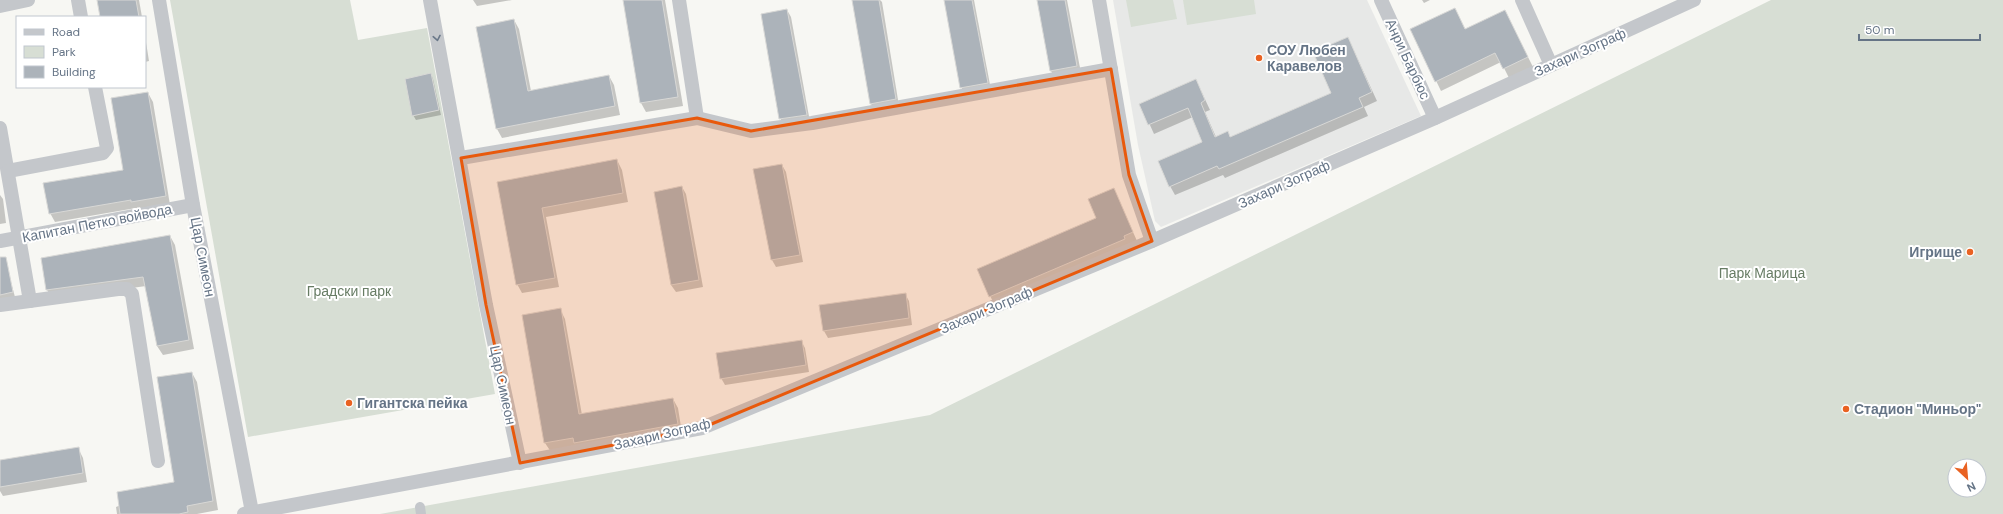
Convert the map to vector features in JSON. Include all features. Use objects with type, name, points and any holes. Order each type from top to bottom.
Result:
[{"type":"street","points":[[0,6],[28,0]]},
{"type":"street","points":[[78,0],[81,16]]},
{"type":"street","name":"Цар Симеон","points":[[159,0],[193,205],[248,513]]},
{"type":"street","name":"Цар Симеон","points":[[430,0],[461,158],[486,305],[520,463]]},
{"type":"street","points":[[679,0],[697,118]]},
{"type":"street","points":[[1099,0],[1129,175],[1152,241]]},
{"type":"street","name":"Анри Барбюс","points":[[1380,0],[1435,118]]},
{"type":"street","points":[[1522,0],[1551,65]]},
{"type":"street","name":"Захари Зограф","points":[[248,513],[702,428],[1152,241],[1435,118],[1694,0]]},
{"type":"street","points":[[461,158],[697,118],[751,131],[812,123],[1112,69]]},
{"type":"street","points":[[8,171],[103,152],[106,150],[107,148],[95,88]]},
{"type":"street","points":[[0,128],[30,301]]},
{"type":"street","name":"Капитан Петко войвода","points":[[0,241],[193,205]]},
{"type":"street","points":[[0,305],[118,288],[127,289],[132,294],[158,461]]},
{"type":"highlighted area","points":[[1111,69],[1129,175],[1152,241],[702,428],[520,463],[486,305],[461,158],[697,118],[751,131]]},
{"type":"shaded area","name":"СОУ Любен Каравелов","points":[[1113,0],[1367,0],[1421,116],[1161,227],[1155,221],[1138,145]]},
{"type":"green space","name":"Градски парк","points":[[170,0],[350,0],[358,40],[427,28],[495,394],[248,437]]},
{"type":"green space","points":[[1126,0],[1173,0],[1177,19],[1131,27]]},
{"type":"green space","points":[[1183,0],[1254,0],[1256,14],[1187,25]]},
{"type":"green space","name":"Парк Марица","points":[[1771,0],[2003,0],[2003,514],[380,514],[930,415]]},
{"type":"building","points":[[97,0],[136,0],[139,16],[100,16]]},
{"type":"building","points":[[623,0],[662,0],[678,97],[640,103]]},
{"type":"building","points":[[852,0],[879,0],[896,99],[870,104]]},
{"type":"building","points":[[944,0],[972,0],[988,83],[960,88]]},
{"type":"building","points":[[1037,0],[1065,0],[1077,66],[1050,71]]},
{"type":"building","points":[[1455,8],[1465,29],[1505,10],[1528,57],[1503,69],[1495,53],[1435,82],[1410,29]]},
{"type":"building","points":[[787,9],[807,115],[779,119],[761,14]]},
{"type":"building","points":[[514,19],[528,91],[609,75],[615,106],[496,129],[476,27]]},
{"type":"building","points":[[1348,37],[1372,92],[1359,98],[1363,107],[1219,169],[1217,166],[1169,187],[1158,161],[1202,142],[1188,108],[1148,125],[1139,104],[1196,79],[1205,100],[1201,103],[1215,137],[1228,131],[1230,137],[1331,93],[1313,52]]},
{"type":"building","points":[[431,73],[439,110],[412,116],[405,79]]},
{"type":"building","points":[[148,92],[166,196],[131,202],[131,200],[49,214],[43,183],[123,170],[111,98]]},
{"type":"building","points":[[617,159],[623,193],[542,208],[555,278],[516,285],[497,182]]},
{"type":"building","points":[[782,164],[800,255],[771,260],[753,169]]},
{"type":"building","points":[[682,186],[699,280],[671,285],[654,192]]},
{"type":"building","points":[[1114,188],[1133,232],[1124,236],[1125,239],[989,297],[977,269],[1096,218],[1088,199]]},
{"type":"building","points":[[170,235],[189,340],[157,346],[143,277],[46,290],[41,258]]},
{"type":"building","points":[[0,257],[6,257],[13,292],[0,295]]},
{"type":"building","points":[[906,293],[909,318],[823,331],[819,305]]},
{"type":"building","points":[[561,308],[579,414],[673,398],[678,424],[574,443],[573,438],[544,443],[522,315]]},
{"type":"building","points":[[802,340],[806,365],[720,379],[716,353]]},
{"type":"building","points":[[192,372],[213,501],[187,506],[188,512],[179,514],[120,514],[117,492],[174,482],[157,377]]},
{"type":"building","points":[[79,447],[83,473],[0,487],[0,460]]},
{"type":"place","name":"СОУ Любен Каравелов","points":[[1259,58]]},
{"type":"place","name":"Игрище","points":[[1970,252]]},
{"type":"place","name":"Гигантска пейка","points":[[349,403]]},
{"type":"place","name":"Стадион \"Миньор\"","points":[[1846,409]]}]
